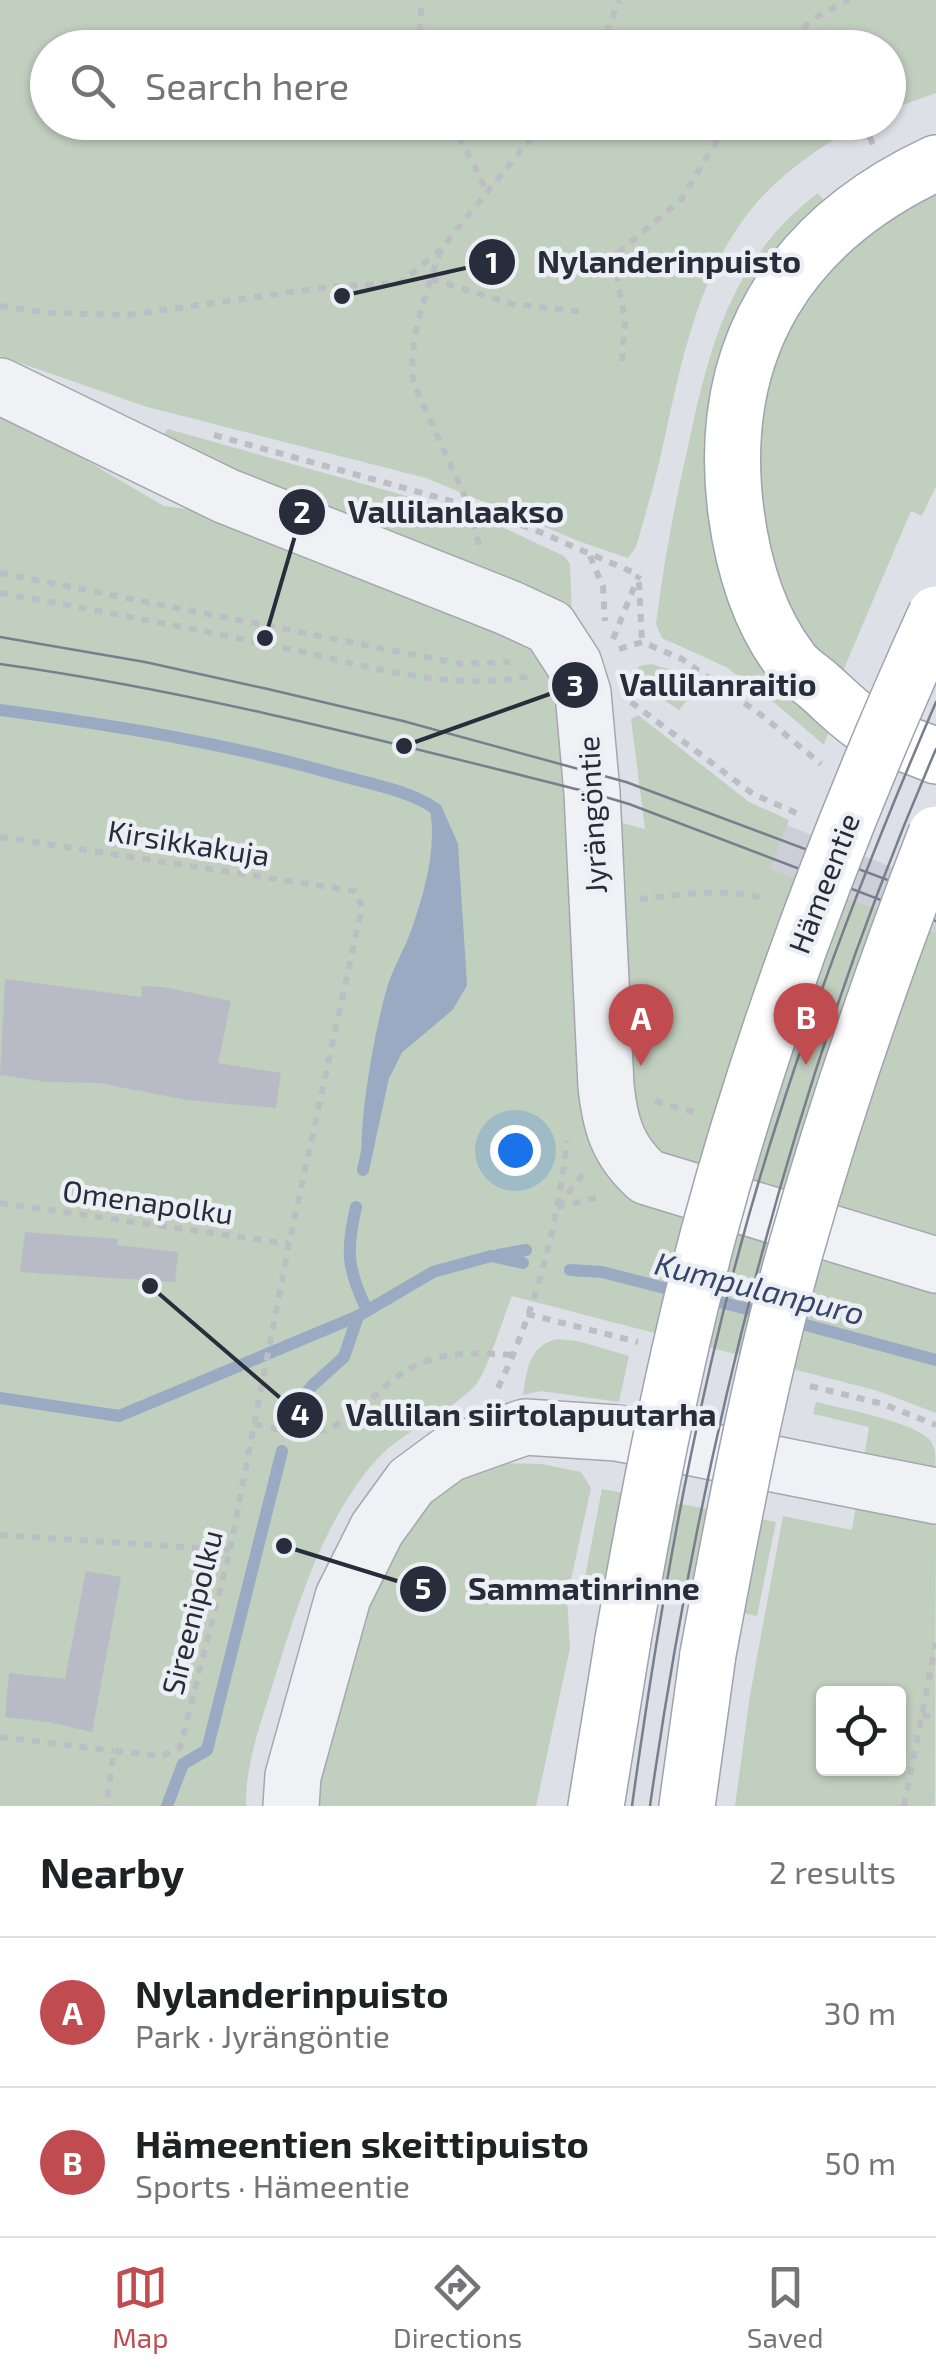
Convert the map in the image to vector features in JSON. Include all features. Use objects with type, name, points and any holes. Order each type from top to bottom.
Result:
[{"type":"main road","points":[[936,163],[891,184],[837,225],[768,306],[738,390],[732,442],[740,548],[767,622],[792,664],[867,727],[936,756]]},
{"type":"main road","name":"Hämeentie","points":[[596,1806],[648,1500],[679,1354],[745,1110],[796,953],[850,812],[936,614]]},
{"type":"main road","points":[[687,1806],[708,1654],[742,1480],[795,1254],[880,979],[936,834]]},
{"type":"street","points":[[0,386],[226,496],[550,627],[590,663]]},
{"type":"street","name":"Jyrängöntie","points":[[590,663],[583,693],[609,1117],[625,1154],[647,1178],[936,1265]]},
{"type":"street","points":[[291,1806],[293,1776],[343,1597],[377,1529],[411,1482],[449,1454],[525,1427],[617,1433],[936,1496]]},
{"type":"path","points":[[420,30],[422,0]]},
{"type":"path","points":[[608,30],[619,0]]},
{"type":"path","points":[[800,30],[849,0]]},
{"type":"path","points":[[461,140],[486,190]]},
{"type":"path","points":[[0,306],[50,313],[128,315],[328,287],[400,283],[441,249],[529,140]]},
{"type":"path","points":[[622,361],[625,320],[613,257],[681,200],[717,140]]},
{"type":"path","points":[[441,249],[430,278],[411,368],[414,384],[468,506]]},
{"type":"path","points":[[430,278],[512,304],[584,312]]},
{"type":"path","points":[[205,432],[468,506],[639,575]]},
{"type":"path","points":[[590,555],[603,586],[603,606],[590,663]]},
{"type":"path","points":[[0,573],[460,664],[507,663],[547,651],[590,663],[754,794],[814,821]]},
{"type":"path","points":[[590,663],[639,575]]},
{"type":"path","points":[[639,575],[642,642]]},
{"type":"path","points":[[0,594],[147,619],[464,684],[501,682],[590,663],[642,642],[682,659],[826,767]]},
{"type":"path","points":[[590,663],[603,606]]},
{"type":"path","name":"Kirsikkakuja","points":[[0,836],[354,891],[362,906],[290,1244]]},
{"type":"path","name":"Omenapolku","points":[[0,1203],[290,1244]]},
{"type":"path","points":[[492,1400],[514,1355],[558,1207]]},
{"type":"path","name":"Sireenipolku","points":[[114,1751],[162,1756],[180,1748],[230,1550],[290,1244]]},
{"type":"path","points":[[255,1424],[296,1432],[326,1430],[398,1374],[422,1362],[472,1353],[514,1355]]},
{"type":"path","points":[[0,1534],[230,1550]]},
{"type":"path","points":[[904,1806],[936,1643]]},
{"type":"path","points":[[922,1715],[936,1718]]},
{"type":"path","points":[[0,1736],[114,1751],[106,1806]]},
{"type":"shaded area","points":[[638,776],[787,825],[936,885],[936,932],[769,869],[646,830]]},
{"type":"green space","points":[[0,0],[936,0],[936,93],[906,104],[906,30],[30,30],[30,140],[834,140],[790,171],[753,207],[717,263],[693,323],[650,498],[636,547],[628,558],[426,478],[147,407],[0,356]]},
{"type":"green space","points":[[818,193],[825,202],[778,248],[732,324],[710,407],[831,725],[824,745],[726,667],[662,638],[656,624],[678,494],[715,342],[728,308],[764,247]]},
{"type":"green space","points":[[936,195],[936,486],[922,516],[911,511],[840,678],[818,660],[780,603],[750,461],[762,377],[828,259],[899,210]]},
{"type":"green space","points":[[0,410],[164,506],[216,513],[512,625],[564,679],[574,810],[645,829],[631,719],[638,715],[749,802],[789,820],[770,869],[936,932],[936,1413],[878,1391],[512,1296],[479,1381],[382,1454],[353,1490],[324,1541],[292,1624],[260,1726],[251,1758],[246,1806],[0,1806]]},
{"type":"green space","points":[[168,429],[481,517],[564,556],[570,564],[572,614],[158,441]]},
{"type":"green space","points":[[651,664],[682,673],[701,684],[679,710],[635,681],[639,666]]},
{"type":"green space","points":[[557,1339],[629,1356],[619,1402],[541,1391],[523,1395],[535,1353]]},
{"type":"green space","points":[[816,1402],[893,1421],[921,1433],[933,1447],[935,1470],[864,1457],[869,1427],[813,1414]]},
{"type":"green space","points":[[491,1463],[541,1464],[581,1472],[591,1488],[567,1598],[570,1648],[536,1806],[310,1806],[327,1700],[412,1501]]},
{"type":"green space","points":[[602,1489],[776,1522],[757,1616],[584,1582]]},
{"type":"green space","points":[[857,1499],[936,1517],[935,1806],[735,1806],[750,1695],[783,1516],[852,1530]]},
{"type":"water","points":[[429,804],[436,809],[452,845],[461,984],[448,1006],[396,1049],[383,1077],[363,1170],[362,1131],[372,1053],[387,988],[425,884],[432,836]]},
{"type":"building","points":[[5,979],[141,997],[142,986],[163,987],[231,1001],[218,1063],[281,1073],[276,1108],[186,1100],[99,1083],[48,1082],[0,1075]]},
{"type":"building","points":[[25,1232],[118,1239],[117,1245],[178,1252],[175,1282],[20,1272]]},
{"type":"building","points":[[86,1571],[121,1577],[92,1732],[5,1717],[9,1673],[65,1679]]},
{"type":"waterway","points":[[0,710],[130,729],[256,754],[391,789],[436,809],[452,845],[461,984],[448,1006],[397,1049],[383,1077],[363,1170]]},
{"type":"waterway","points":[[356,1207],[350,1259],[366,1308]]},
{"type":"waterway","points":[[498,1255],[526,1250]]},
{"type":"waterway","name":"Kumpulanpuro","points":[[0,1398],[119,1416],[358,1316],[433,1272],[491,1256],[523,1263]]},
{"type":"waterway","name":"Kumpulanpuro","points":[[570,1270],[602,1272],[680,1292]]},
{"type":"waterway","name":"Kumpulanpuro","points":[[704,1298],[767,1314]]},
{"type":"waterway","points":[[293,1408],[344,1357],[358,1316]]},
{"type":"waterway","name":"Kumpulanpuro","points":[[791,1321],[936,1360]]},
{"type":"waterway","points":[[167,1806],[183,1764],[207,1750],[282,1451]]},
{"type":"tram line","points":[[0,637],[145,662],[272,690],[626,782],[936,898]]},
{"type":"tram line","points":[[0,664],[224,704],[592,793],[936,921]]},
{"type":"tram line","points":[[632,1806],[690,1460],[752,1203],[832,961],[936,702]]},
{"type":"tram line","points":[[650,1806],[696,1535],[758,1268],[837,1006],[936,749]]},
{"type":"place","name":"Nylanderinpuisto","points":[[342,296]]},
{"type":"place","name":"Vallilanlaakso","points":[[265,638]]},
{"type":"place","name":"Vallilanraitio","points":[[404,746]]},
{"type":"place","name":"Hämeentien skeittipuisto","points":[[806,1065]]},
{"type":"place","name":"Nylanderinpuisto","points":[[641,1066]]},
{"type":"place","name":"Vallilan siirtolapuutarha","points":[[150,1286]]},
{"type":"place","name":"Sammatinrinne","points":[[284,1546]]}]
